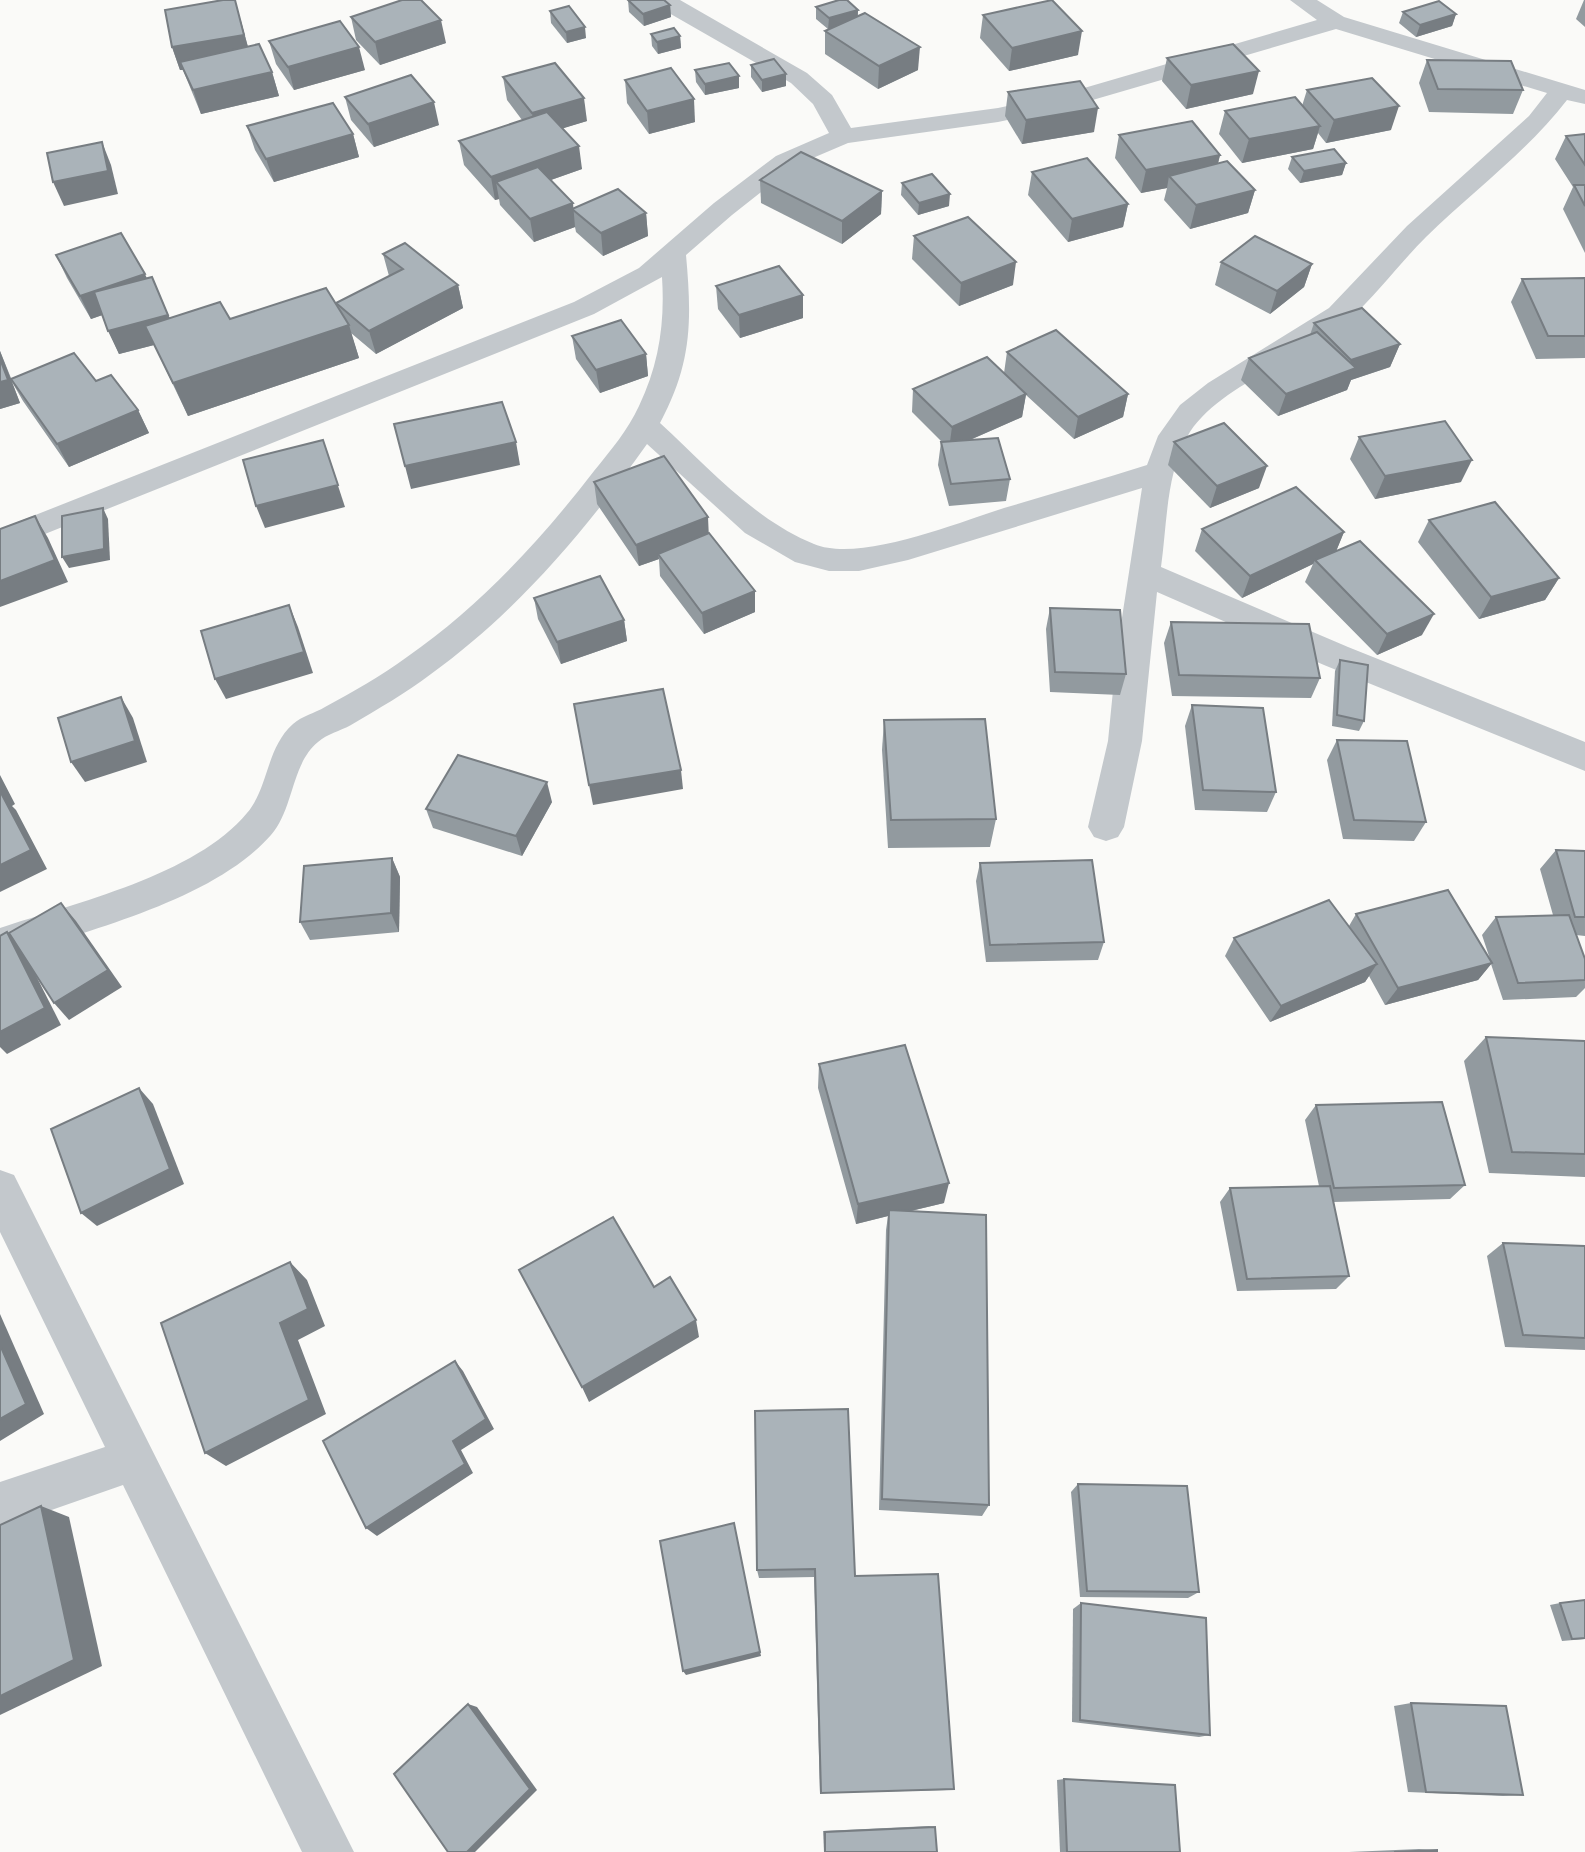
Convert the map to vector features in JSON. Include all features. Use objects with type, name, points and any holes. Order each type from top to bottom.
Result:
[{"type":"street","points":[[663,0],[799,79],[824,100],[843,136]]},
{"type":"street","points":[[1301,0],[1336,22],[1574,94]]},
{"type":"street","points":[[0,541],[584,307],[649,274],[723,209],[785,161],[843,136],[998,115],[1072,99],[1336,22]]},
{"type":"street","points":[[1106,827],[1125,741],[1133,650],[1159,472],[1173,436],[1190,412],[1218,390],[1339,314],[1416,232],[1538,121],[1574,94]]},
{"type":"street","points":[[0,944],[163,887],[196,872],[235,846],[261,823],[275,792],[285,759],[306,733],[339,716],[415,668],[467,631],[527,574],[591,498],[645,425],[662,385],[675,342],[677,315],[673,255]]},
{"type":"street","points":[[645,425],[759,528],[787,546],[828,560],[866,559],[908,549],[1159,472]]},
{"type":"street","points":[[1146,574],[1336,656],[1585,757]]},
{"type":"street","points":[[0,1189],[329,1852]]},
{"type":"street","points":[[0,1505],[135,1459]]},
{"type":"building","points":[[235,0],[244,35],[172,47],[165,10]]},
{"type":"building","points":[[402,0],[421,0],[441,20],[375,42],[351,17]]},
{"type":"building","points":[[628,0],[664,0],[670,5],[643,14]]},
{"type":"building","points":[[847,0],[858,10],[829,18],[816,7]]},
{"type":"building","points":[[1052,0],[1082,31],[1012,48],[983,15]]},
{"type":"building","points":[[1439,1],[1456,14],[1420,25],[1403,12]]},
{"type":"building","points":[[569,6],[585,27],[566,32],[550,11]]},
{"type":"building","points":[[865,13],[920,47],[879,66],[825,31]]},
{"type":"building","points":[[340,21],[359,47],[288,67],[269,41]]},
{"type":"building","points":[[674,28],[680,36],[657,42],[651,34]]},
{"type":"building","points":[[259,44],[272,72],[193,90],[180,62]]},
{"type":"building","points":[[1233,44],[1259,71],[1191,85],[1167,58]]},
{"type":"building","points":[[774,59],[786,74],[762,80],[751,65]]},
{"type":"building","points":[[1427,60],[1511,61],[1523,90],[1438,89]]},
{"type":"building","points":[[555,63],[584,98],[532,113],[503,77]]},
{"type":"building","points":[[729,63],[739,76],[705,84],[695,70]]},
{"type":"building","points":[[671,68],[694,99],[647,111],[625,80]]},
{"type":"building","points":[[411,75],[434,102],[368,124],[345,97]]},
{"type":"building","points":[[1372,78],[1399,106],[1334,120],[1307,90]]},
{"type":"building","points":[[1080,81],[1098,108],[1026,120],[1008,92]]},
{"type":"building","points":[[1295,97],[1320,126],[1249,139],[1225,111]]},
{"type":"building","points":[[333,103],[353,134],[266,159],[247,126]]},
{"type":"building","points":[[547,112],[579,146],[491,177],[459,141]]},
{"type":"building","points":[[1192,121],[1220,155],[1146,170],[1119,135]]},
{"type":"building","points":[[1585,134],[1585,165],[1566,136]]},
{"type":"building","points":[[102,142],[108,171],[53,182],[47,153]]},
{"type":"building","points":[[1334,149],[1346,163],[1304,171],[1292,157]]},
{"type":"building","points":[[801,152],[882,191],[842,221],[760,180]]},
{"type":"building","points":[[1087,158],[1128,204],[1072,219],[1032,172]]},
{"type":"building","points":[[1227,161],[1255,190],[1196,205],[1169,176]]},
{"type":"building","points":[[538,167],[573,203],[530,219],[496,182]]},
{"type":"building","points":[[932,174],[950,194],[919,203],[902,183]]},
{"type":"building","points":[[1574,185],[1585,185],[1585,206]]},
{"type":"building","points":[[618,189],[646,213],[601,233],[572,209]]},
{"type":"building","points":[[968,217],[1016,262],[961,283],[914,236]]},
{"type":"building","points":[[121,233],[145,274],[80,296],[56,255]]},
{"type":"building","points":[[1255,236],[1312,264],[1277,291],[1221,262]]},
{"type":"building","points":[[405,243],[458,285],[369,331],[336,303],[403,269],[383,254]]},
{"type":"building","points":[[779,266],[803,295],[739,315],[716,286]]},
{"type":"building","points":[[152,277],[168,315],[108,331],[94,292]]},
{"type":"building","points":[[1585,278],[1585,336],[1548,336],[1522,279]]},
{"type":"building","points":[[326,288],[349,325],[173,383],[145,326],[220,302],[230,319]]},
{"type":"building","points":[[1362,308],[1400,344],[1351,360],[1314,323]]},
{"type":"building","points":[[621,320],[646,354],[596,370],[572,336]]},
{"type":"building","points":[[1056,330],[1128,394],[1078,417],[1007,352]]},
{"type":"building","points":[[1317,332],[1356,368],[1286,394],[1249,358]]},
{"type":"building","points":[[74,353],[96,381],[111,375],[138,410],[57,444],[11,379]]},
{"type":"building","points":[[987,357],[1026,394],[952,427],[913,389]]},
{"type":"building","points":[[0,359],[8,380],[0,382]]},
{"type":"building","points":[[502,402],[516,442],[405,466],[394,424]]},
{"type":"building","points":[[1445,421],[1472,460],[1385,476],[1359,437]]},
{"type":"building","points":[[1224,423],[1267,466],[1217,486],[1174,442]]},
{"type":"building","points":[[998,438],[1010,479],[951,484],[941,442]]},
{"type":"building","points":[[323,440],[338,485],[256,506],[243,460]]},
{"type":"building","points":[[664,456],[708,517],[636,545],[594,482]]},
{"type":"building","points":[[1296,487],[1344,532],[1250,576],[1202,529]]},
{"type":"building","points":[[1495,502],[1559,578],[1491,597],[1429,520]]},
{"type":"building","points":[[103,508],[104,549],[62,557],[62,516]]},
{"type":"building","points":[[35,516],[55,560],[0,581],[0,529]]},
{"type":"building","points":[[709,533],[755,591],[702,613],[658,554]]},
{"type":"building","points":[[1360,541],[1434,614],[1387,634],[1315,560]]},
{"type":"building","points":[[600,576],[624,620],[557,642],[534,598]]},
{"type":"building","points":[[289,605],[304,652],[215,679],[201,631]]},
{"type":"building","points":[[1050,608],[1120,610],[1126,674],[1055,672]]},
{"type":"building","points":[[1171,622],[1309,624],[1320,678],[1179,675]]},
{"type":"building","points":[[1340,660],[1368,665],[1364,721],[1337,715]]},
{"type":"building","points":[[663,689],[681,770],[589,785],[574,704]]},
{"type":"building","points":[[121,697],[135,741],[71,762],[58,718]]},
{"type":"building","points":[[1192,705],[1263,708],[1276,792],[1203,790]]},
{"type":"building","points":[[985,719],[996,819],[891,820],[884,720]]},
{"type":"building","points":[[1337,740],[1407,741],[1426,822],[1354,820]]},
{"type":"building","points":[[458,755],[547,782],[516,836],[426,809]]},
{"type":"building","points":[[0,791],[31,850],[0,865]]},
{"type":"building","points":[[1556,850],[1585,851],[1585,917],[1575,917]]},
{"type":"building","points":[[392,858],[391,913],[300,922],[304,866]]},
{"type":"building","points":[[1092,860],[1104,942],[990,945],[980,863]]},
{"type":"building","points":[[1448,890],[1492,963],[1398,988],[1356,914]]},
{"type":"building","points":[[1329,900],[1377,964],[1281,1006],[1234,938]]},
{"type":"building","points":[[61,903],[108,970],[54,1003],[9,933]]},
{"type":"building","points":[[1569,915],[1585,959],[1585,980],[1518,983],[1496,917]]},
{"type":"building","points":[[7,932],[45,1008],[0,1032],[0,936]]},
{"type":"building","points":[[1486,1037],[1585,1041],[1585,1154],[1512,1152]]},
{"type":"building","points":[[905,1045],[949,1183],[858,1204],[819,1064]]},
{"type":"building","points":[[139,1088],[170,1169],[81,1213],[51,1129]]},
{"type":"building","points":[[1442,1102],[1465,1185],[1334,1188],[1316,1105]]},
{"type":"building","points":[[1330,1186],[1349,1276],[1247,1279],[1230,1188]]},
{"type":"building","points":[[889,1210],[986,1215],[989,1505],[882,1499]]},
{"type":"building","points":[[613,1217],[654,1287],[670,1277],[696,1320],[582,1387],[519,1270]]},
{"type":"building","points":[[1503,1243],[1585,1246],[1585,1338],[1523,1335]]},
{"type":"building","points":[[290,1262],[308,1309],[280,1323],[309,1400],[205,1453],[161,1323]]},
{"type":"building","points":[[0,1345],[26,1404],[0,1419]]},
{"type":"building","points":[[455,1361],[486,1419],[453,1441],[465,1464],[366,1528],[323,1441]]},
{"type":"building","points":[[848,1409],[855,1576],[938,1574],[954,1789],[821,1793],[815,1569],[757,1570],[755,1411]]},
{"type":"building","points":[[1078,1484],[1187,1486],[1199,1592],[1087,1591]]},
{"type":"building","points":[[41,1506],[74,1660],[0,1696],[0,1525]]},
{"type":"building","points":[[734,1523],[760,1652],[683,1671],[660,1541]]},
{"type":"building","points":[[1585,1600],[1585,1638],[1572,1639],[1560,1603]]},
{"type":"building","points":[[1081,1603],[1206,1618],[1210,1735],[1080,1720]]},
{"type":"building","points":[[1411,1703],[1506,1706],[1523,1795],[1426,1792]]},
{"type":"building","points":[[468,1704],[530,1789],[467,1852],[448,1852],[394,1774]]},
{"type":"building","points":[[1064,1779],[1175,1785],[1180,1852],[1067,1852]]},
{"type":"building","points":[[935,1827],[937,1852],[825,1852],[825,1832]]},
{"type":"building","points":[[1437,1850],[1437,1852],[1394,1852]]}]
